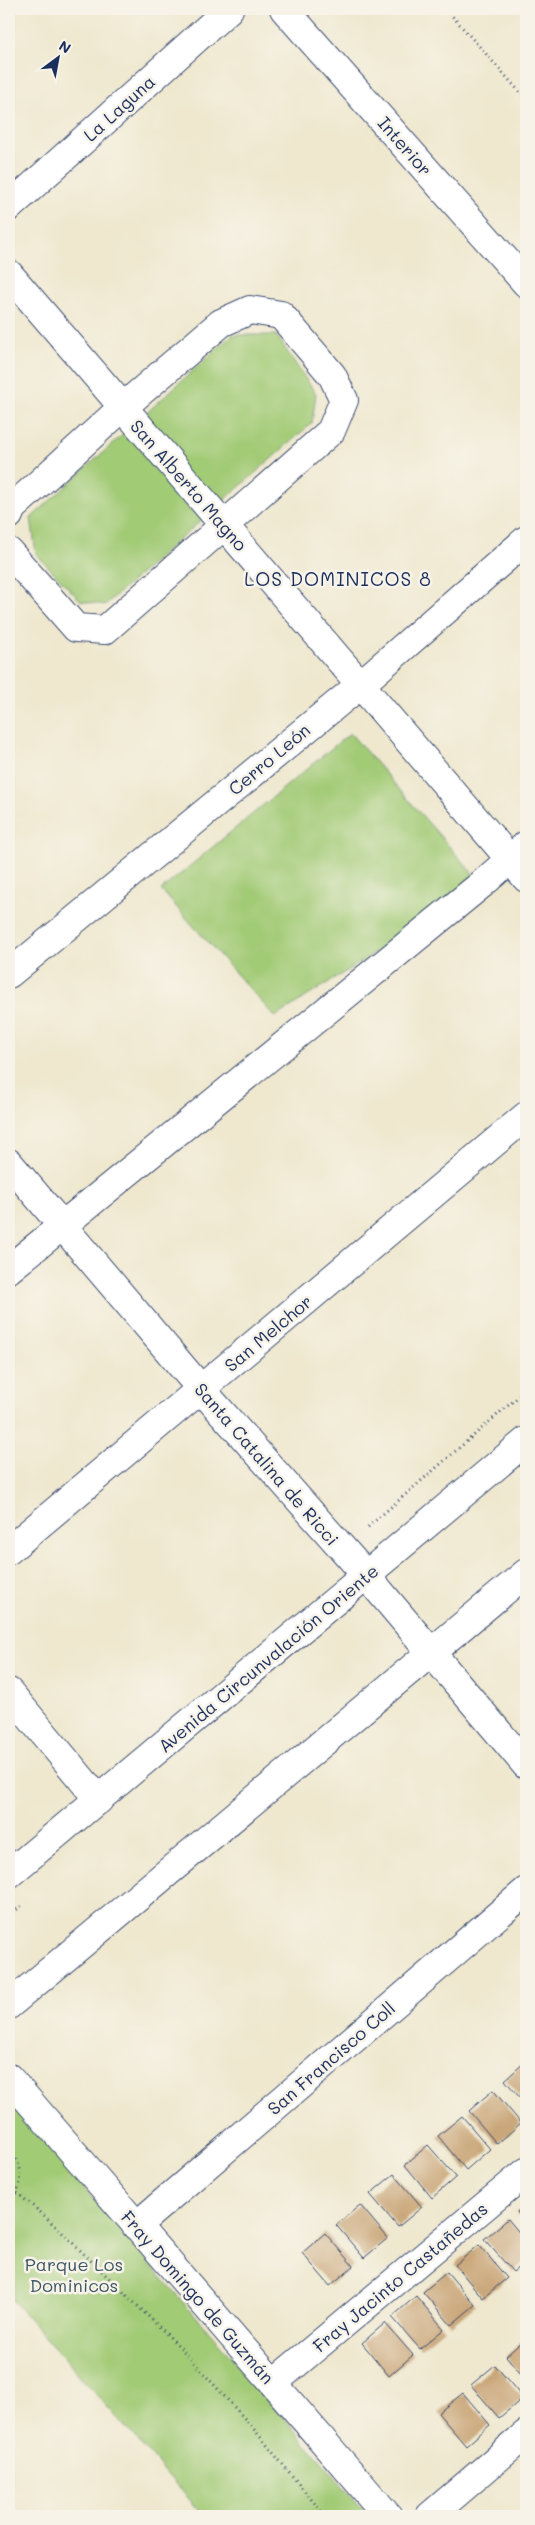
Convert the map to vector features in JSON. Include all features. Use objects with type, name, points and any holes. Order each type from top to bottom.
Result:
[{"type":"street","name":"La Laguna","points":[[9,207],[229,9]]},
{"type":"street","name":"Interior","points":[[284,9],[526,283]]},
{"type":"street","name":"San Alberto Magno","points":[[9,274],[360,685],[521,861]]},
{"type":"street","points":[[9,515],[12,508],[123,407],[221,323],[250,310],[281,315],[332,375],[344,400],[332,431],[226,526],[105,630],[76,628],[9,552]]},
{"type":"street","name":"Cerro León","points":[[9,974],[360,685],[526,540]]},
{"type":"street","points":[[9,1269],[482,884],[521,861]]},
{"type":"street","name":"San Melchor","points":[[9,1550],[526,1116]]},
{"type":"street","name":"Santa Catalina de Ricci","points":[[9,1163],[201,1389],[366,1575],[526,1765]]},
{"type":"street","name":"Avenida Circunvalación Oriente","points":[[9,1874],[526,1441]]},
{"type":"street","points":[[9,2006],[526,1573]]},
{"type":"street","points":[[9,1692],[99,1800]]},
{"type":"street","name":"San Francisco Coll","points":[[136,2226],[526,1891]]},
{"type":"street","name":"Fray Domingo de Guzmán","points":[[9,2078],[388,2516]]},
{"type":"street","name":"Fray Jacinto Castañedas","points":[[273,2383],[526,2172]]},
{"type":"street","points":[[430,2516],[526,2434]]},
{"type":"path","points":[[446,9],[526,99]]},
{"type":"path","points":[[9,2152],[18,2164],[21,2174],[17,2193],[9,2202]]},
{"type":"path","points":[[17,2193],[46,2217],[181,2348],[252,2428],[325,2516]]},
{"type":"green space","points":[[232,335],[276,335],[316,394],[312,423],[105,605],[81,601],[36,554],[31,518]]},
{"type":"green space","points":[[350,733],[482,884],[275,1017],[161,890]]},
{"type":"green space","name":"Parque Los Dominicos","points":[[9,2102],[369,2516],[204,2516],[9,2296]]},
{"type":"building","points":[[526,2061],[526,2105],[505,2080]]},
{"type":"building","points":[[493,2090],[521,2123],[497,2144],[469,2111]]},
{"type":"building","points":[[462,2116],[490,2149],[466,2170],[438,2136]]},
{"type":"building","points":[[428,2145],[456,2177],[432,2198],[405,2165]]},
{"type":"building","points":[[394,2174],[422,2207],[398,2227],[370,2194]]},
{"type":"building","points":[[526,2204],[526,2224],[517,2212]]},
{"type":"building","points":[[360,2205],[388,2238],[364,2258],[336,2225]]},
{"type":"building","points":[[508,2219],[526,2241],[526,2261],[513,2272],[484,2239]]},
{"type":"building","points":[[325,2233],[353,2266],[330,2286],[302,2253]]},
{"type":"building","points":[[479,2245],[507,2278],[483,2298],[455,2265]]},
{"type":"building","points":[[447,2272],[475,2305],[451,2325],[423,2292]]},
{"type":"building","points":[[416,2296],[444,2329],[420,2349],[392,2317]]},
{"type":"building","points":[[385,2323],[413,2355],[389,2376],[362,2343]]},
{"type":"building","points":[[526,2338],[526,2380],[506,2356]]},
{"type":"building","points":[[495,2365],[523,2398],[499,2418],[471,2385]]},
{"type":"building","points":[[463,2393],[490,2425],[466,2446],[438,2413]]},
{"type":"district","name":"LOS DOMINICOS 8","points":[[338,578]]}]
